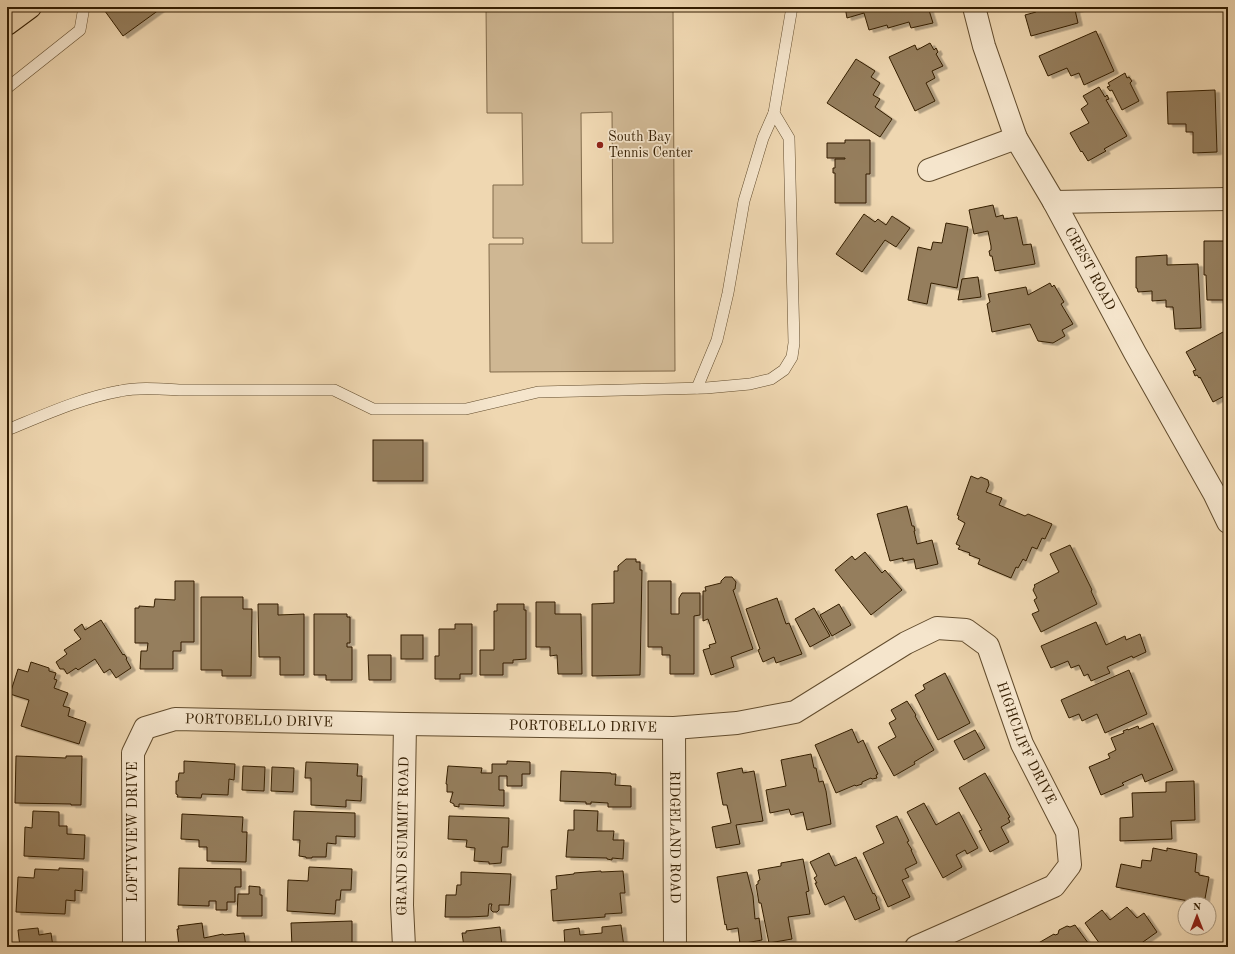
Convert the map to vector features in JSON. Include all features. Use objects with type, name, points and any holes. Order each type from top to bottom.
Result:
[{"type":"main road","points":[[7,24],[30,7]]},
{"type":"street","name":"CREST ROAD","points":[[974,7],[984,46],[1016,138],[1054,202],[1134,353],[1214,493],[1228,522]]},
{"type":"street","points":[[929,170],[1016,138]]},
{"type":"street","points":[[1054,202],[1228,199]]},
{"type":"street","name":"PORTOBELLO DRIVE","points":[[175,719],[674,728],[738,723],[795,712],[906,643],[937,628],[966,630]]},
{"type":"street","name":"HIGHCLIFF DRIVE","points":[[916,947],[1054,886],[1070,865],[1067,832],[1022,744],[988,646],[966,630]]},
{"type":"street","name":"LOFTYVIEW DRIVE","points":[[134,947],[133,753],[145,728],[175,719]]},
{"type":"street","name":"GRAND SUMMIT ROAD","points":[[404,947],[402,906],[405,724]]},
{"type":"street","name":"RIDGELAND ROAD","points":[[674,728],[675,947]]},
{"type":"lane","points":[[7,88],[80,30],[84,7]]},
{"type":"lane","points":[[697,388],[717,340],[728,293],[744,201],[763,138],[774,113],[792,7]]},
{"type":"lane","points":[[7,430],[72,404],[121,390],[334,390],[373,409],[466,409],[538,392],[697,388],[750,384],[771,379],[784,370],[792,357],[794,344],[789,138],[774,113]]},
{"type":"shaded area","points":[[486,7],[673,7],[675,371],[490,372],[489,244],[523,244],[523,238],[493,238],[493,185],[523,185],[522,113],[487,113]],"holes":[[[612,112],[613,243],[582,243],[581,113]]]},
{"type":"building","points":[[102,7],[163,7],[123,36]]},
{"type":"building","points":[[845,7],[928,7],[933,23],[911,28],[909,22],[888,28],[887,25],[869,30],[864,13],[847,18]]},
{"type":"building","points":[[1035,7],[1086,7],[1075,10],[1078,23],[1031,36],[1025,15],[1036,12]]},
{"type":"building","points":[[1096,31],[1114,71],[1084,85],[1079,73],[1071,76],[1067,68],[1048,76],[1039,56]]},
{"type":"building","points":[[930,43],[934,50],[936,48],[938,52],[936,54],[943,66],[932,71],[935,78],[926,83],[935,101],[915,111],[889,57],[915,45],[917,50]]},
{"type":"building","points":[[856,59],[875,71],[871,77],[880,83],[873,95],[880,99],[875,107],[892,119],[880,137],[827,103]]},
{"type":"building","points":[[1125,73],[1127,78],[1129,77],[1132,81],[1130,83],[1139,101],[1122,110],[1112,90],[1110,91],[1107,87],[1110,86],[1108,83]]},
{"type":"building","points":[[1226,79],[1228,79],[1228,102],[1226,102]]},
{"type":"building","points":[[1099,87],[1105,97],[1107,95],[1109,99],[1106,100],[1127,136],[1104,149],[1106,151],[1088,161],[1070,133],[1089,123],[1081,109],[1088,104],[1083,96]]},
{"type":"building","points":[[1215,90],[1217,152],[1193,153],[1193,132],[1186,132],[1186,124],[1168,124],[1167,92]]},
{"type":"building","points":[[845,140],[870,140],[870,174],[866,174],[866,203],[835,203],[835,173],[833,173],[833,168],[835,168],[835,159],[845,158],[827,158],[827,143],[845,143]]},
{"type":"building","points":[[993,205],[996,217],[1003,215],[1004,219],[1017,217],[1023,245],[1031,244],[1035,264],[995,271],[992,256],[990,256],[989,251],[991,250],[991,246],[988,231],[974,234],[969,210]]},
{"type":"building","points":[[864,214],[875,222],[878,219],[886,225],[892,216],[910,228],[896,247],[885,240],[862,272],[836,254]]},
{"type":"building","points":[[946,223],[968,227],[957,288],[931,283],[927,304],[908,300],[918,247],[931,250],[933,242],[942,243]]},
{"type":"building","points":[[1204,241],[1228,241],[1228,300],[1207,300],[1206,275],[1204,275]]},
{"type":"building","points":[[1167,255],[1167,265],[1198,264],[1201,328],[1175,329],[1173,307],[1166,307],[1166,300],[1152,301],[1152,291],[1138,292],[1136,288],[1136,257]]},
{"type":"building","points":[[978,277],[981,297],[958,300],[962,279]]},
{"type":"building","points":[[1050,283],[1052,287],[1054,285],[1064,302],[1061,304],[1073,324],[1062,330],[1065,336],[1053,343],[1038,341],[1030,324],[992,332],[987,304],[990,302],[988,294],[1026,287],[1028,295]]},
{"type":"building","points":[[1223,332],[1228,342],[1228,394],[1213,402],[1200,377],[1199,378],[1197,375],[1195,376],[1193,371],[1196,370],[1186,352]]},
{"type":"building","points":[[373,440],[423,440],[423,481],[373,481]]},
{"type":"building","points":[[971,476],[978,479],[981,477],[988,480],[989,485],[986,492],[1002,498],[999,505],[1025,516],[1028,514],[1052,524],[1045,539],[1042,538],[1037,549],[1032,547],[1026,561],[1023,559],[1018,568],[1016,567],[1011,578],[978,564],[980,559],[969,555],[970,553],[958,549],[960,546],[956,544],[965,523],[958,519],[959,516],[957,515]]},
{"type":"building","points":[[907,506],[912,526],[914,526],[917,544],[932,540],[938,564],[916,569],[914,559],[903,561],[903,558],[890,561],[877,514]]},
{"type":"building","points":[[1070,545],[1092,590],[1091,591],[1097,604],[1041,632],[1032,614],[1039,611],[1034,600],[1037,598],[1033,590],[1034,585],[1059,572],[1050,554]]},
{"type":"building","points":[[865,552],[882,573],[885,570],[902,590],[871,615],[835,570],[852,556],[855,560]]},
{"type":"building","points":[[626,559],[636,559],[636,562],[640,562],[640,570],[642,570],[640,675],[592,676],[592,604],[614,603],[614,571],[618,571],[618,566]]},
{"type":"building","points":[[725,577],[732,577],[736,582],[735,589],[733,590],[753,649],[731,657],[734,667],[711,675],[703,650],[710,648],[709,645],[716,643],[708,619],[703,621],[703,591],[706,591],[705,587],[721,583]]},
{"type":"building","points":[[175,581],[194,581],[194,642],[181,642],[181,651],[173,651],[173,669],[140,669],[141,651],[147,651],[148,643],[135,643],[135,608],[139,608],[139,606],[154,607],[155,599],[175,600]]},
{"type":"building","points":[[648,581],[671,581],[671,614],[679,614],[679,598],[682,593],[700,593],[700,615],[694,616],[694,674],[670,674],[670,655],[662,655],[662,647],[648,647]]},
{"type":"building","points":[[201,597],[243,597],[243,609],[252,609],[251,676],[222,676],[222,670],[201,670]]},
{"type":"building","points":[[777,598],[786,624],[789,623],[802,654],[776,663],[774,657],[763,662],[746,609]]},
{"type":"building","points":[[536,602],[555,602],[555,614],[581,614],[582,674],[558,674],[557,655],[550,656],[550,647],[536,647]]},
{"type":"building","points":[[258,604],[278,604],[278,615],[304,614],[304,675],[280,675],[280,657],[259,657]]},
{"type":"building","points":[[497,604],[524,604],[524,610],[526,610],[526,659],[513,660],[513,663],[503,663],[503,675],[480,675],[480,650],[494,650],[494,611],[497,611]]},
{"type":"building","points":[[839,604],[851,625],[832,636],[820,615]]},
{"type":"building","points":[[814,608],[830,636],[810,647],[795,619]]},
{"type":"building","points":[[314,614],[347,614],[347,617],[350,617],[350,643],[347,643],[347,647],[352,647],[352,680],[326,680],[326,675],[314,675]]},
{"type":"building","points":[[101,620],[123,655],[124,654],[127,658],[126,659],[131,668],[116,678],[110,669],[104,673],[95,659],[78,670],[76,668],[67,674],[64,669],[60,669],[56,662],[67,654],[64,650],[81,639],[74,630],[82,624],[85,630]]},
{"type":"building","points":[[1096,622],[1106,645],[1125,636],[1126,640],[1140,634],[1146,652],[1133,658],[1132,656],[1107,667],[1110,673],[1091,681],[1088,674],[1084,676],[1079,665],[1071,668],[1068,661],[1051,668],[1041,646]]},
{"type":"building","points":[[455,624],[472,624],[472,674],[460,674],[460,679],[435,679],[435,656],[439,656],[439,629],[455,629]]},
{"type":"building","points":[[401,635],[423,635],[423,659],[401,659]]},
{"type":"building","points":[[368,655],[391,655],[391,680],[369,680]]},
{"type":"building","points":[[31,662],[49,668],[49,671],[56,673],[54,679],[57,680],[54,688],[68,693],[63,706],[70,708],[68,716],[86,722],[79,744],[21,726],[29,700],[10,694],[18,669],[28,672]]},
{"type":"building","points":[[1129,670],[1147,714],[1105,733],[1097,714],[1082,721],[1079,714],[1069,718],[1061,700]]},
{"type":"building","points":[[945,673],[970,723],[938,740],[915,695],[925,689],[923,685]]},
{"type":"building","points":[[907,701],[934,750],[914,762],[915,764],[894,776],[878,747],[896,737],[889,723],[896,719],[891,710]]},
{"type":"building","points":[[1153,723],[1173,770],[1145,782],[1142,774],[1122,783],[1124,785],[1101,795],[1089,767],[1110,758],[1108,754],[1116,750],[1111,738],[1124,733],[1123,731],[1128,729],[1138,726],[1139,729]]},
{"type":"building","points":[[852,729],[858,743],[863,740],[878,774],[876,775],[877,778],[871,778],[862,782],[862,784],[855,785],[836,793],[815,745]]},
{"type":"building","points":[[975,730],[985,748],[964,760],[954,741]]},
{"type":"building","points":[[811,754],[819,782],[823,781],[826,791],[831,824],[807,830],[803,812],[791,815],[789,809],[770,813],[766,790],[786,786],[781,760]]},
{"type":"building","points":[[16,756],[66,758],[66,756],[82,756],[81,805],[15,803]]},
{"type":"building","points":[[184,761],[235,764],[234,780],[229,779],[228,795],[202,794],[201,798],[177,797],[176,781],[178,781],[179,773],[184,773]]},
{"type":"building","points":[[507,761],[530,762],[530,774],[522,774],[522,786],[507,786],[507,776],[499,776],[499,790],[504,790],[504,806],[459,804],[459,807],[454,806],[454,804],[450,802],[453,792],[447,792],[446,784],[448,766],[482,768],[481,773],[492,773],[492,764],[507,764]]},
{"type":"building","points":[[306,762],[358,764],[357,776],[362,776],[361,801],[346,800],[346,807],[311,805],[311,778],[305,778]]},
{"type":"building","points":[[243,766],[265,767],[264,791],[242,790]]},
{"type":"building","points":[[272,767],[294,768],[293,792],[271,791]]},
{"type":"building","points":[[742,768],[743,773],[754,771],[763,821],[736,825],[740,844],[716,848],[712,827],[731,823],[727,805],[723,805],[717,773]]},
{"type":"building","points":[[561,771],[616,774],[615,785],[631,786],[631,807],[608,807],[608,803],[591,802],[591,804],[586,804],[586,802],[560,801]]},
{"type":"building","points":[[985,773],[1010,817],[1008,818],[1010,822],[1001,827],[1009,842],[990,852],[979,831],[982,830],[959,788]]},
{"type":"building","points":[[1194,781],[1195,820],[1171,821],[1172,839],[1120,841],[1120,818],[1133,817],[1132,793],[1166,792],[1166,782]]},
{"type":"building","points":[[924,803],[936,825],[959,812],[978,848],[967,854],[965,850],[956,855],[962,867],[943,878],[907,812]]},
{"type":"building","points":[[574,810],[598,811],[597,831],[614,831],[613,840],[624,840],[623,859],[612,858],[612,860],[607,858],[566,857],[568,830],[574,830]]},
{"type":"building","points":[[33,811],[59,812],[59,826],[67,826],[67,834],[85,835],[84,859],[24,856],[25,827],[32,828]]},
{"type":"building","points":[[294,811],[355,813],[355,837],[336,836],[336,844],[327,843],[326,857],[306,858],[299,856],[300,840],[293,840]]},
{"type":"building","points":[[182,814],[243,817],[242,832],[247,832],[246,862],[207,861],[207,847],[199,847],[199,840],[181,839]]},
{"type":"building","points":[[449,816],[509,818],[508,847],[502,847],[501,863],[489,864],[489,862],[474,861],[475,848],[466,847],[467,840],[448,839]]},
{"type":"building","points":[[897,816],[909,841],[907,842],[917,863],[905,869],[909,877],[902,880],[910,897],[888,907],[863,853],[884,843],[876,826]]},
{"type":"building","points":[[1153,848],[1167,851],[1167,848],[1197,854],[1195,872],[1199,873],[1199,875],[1209,877],[1205,896],[1177,896],[1177,899],[1116,887],[1121,864],[1141,868],[1142,860],[1151,861]]},
{"type":"building","points":[[829,853],[835,866],[856,857],[873,894],[874,893],[877,898],[876,899],[880,909],[855,920],[844,896],[825,905],[815,883],[817,883],[814,878],[817,876],[810,862]]},
{"type":"building","points":[[803,859],[809,891],[806,892],[810,914],[788,917],[792,939],[769,943],[756,885],[760,880],[758,870],[781,866],[781,863]]},
{"type":"building","points":[[309,867],[352,869],[351,890],[341,890],[340,900],[336,900],[335,914],[287,911],[288,880],[308,881]]},
{"type":"building","points":[[59,868],[83,869],[82,891],[75,890],[75,901],[66,900],[65,914],[16,912],[18,877],[34,878],[35,869],[59,870]]},
{"type":"building","points":[[179,868],[241,869],[241,887],[235,887],[235,902],[227,902],[227,910],[216,910],[216,901],[209,901],[209,906],[178,905]]},
{"type":"building","points":[[601,871],[623,871],[625,893],[620,893],[622,913],[605,914],[605,917],[553,921],[551,890],[557,889],[556,876]]},
{"type":"building","points":[[461,872],[511,874],[509,905],[499,905],[499,910],[497,912],[493,912],[491,910],[492,904],[489,904],[488,916],[445,917],[446,895],[456,895],[457,885],[461,885]]},
{"type":"building","points":[[747,872],[753,896],[755,919],[759,918],[762,940],[740,944],[738,928],[727,930],[726,924],[725,925],[717,877]]},
{"type":"building","points":[[249,886],[260,887],[260,895],[262,895],[262,916],[237,916],[238,894],[249,894]]},
{"type":"building","points":[[1127,907],[1137,918],[1144,913],[1157,932],[1136,947],[1102,947],[1085,923],[1102,910],[1110,920]]},
{"type":"building","points":[[352,921],[352,945],[334,947],[292,947],[291,923]]},
{"type":"building","points":[[202,923],[204,938],[223,934],[244,933],[246,947],[179,946],[178,926]]},
{"type":"building","points":[[621,925],[624,947],[565,947],[564,930],[579,928],[580,935],[602,933],[602,927]]},
{"type":"building","points":[[1075,925],[1091,947],[1036,947],[1035,945],[1054,934],[1058,934],[1059,930],[1067,926],[1070,927]]},
{"type":"building","points":[[500,927],[502,947],[464,947],[462,933],[466,933],[466,931]]},
{"type":"building","points":[[38,928],[39,935],[51,933],[53,947],[20,947],[18,930]]},
{"type":"place","name":"South Bay Tennis Center","points":[[600,145]]}]
